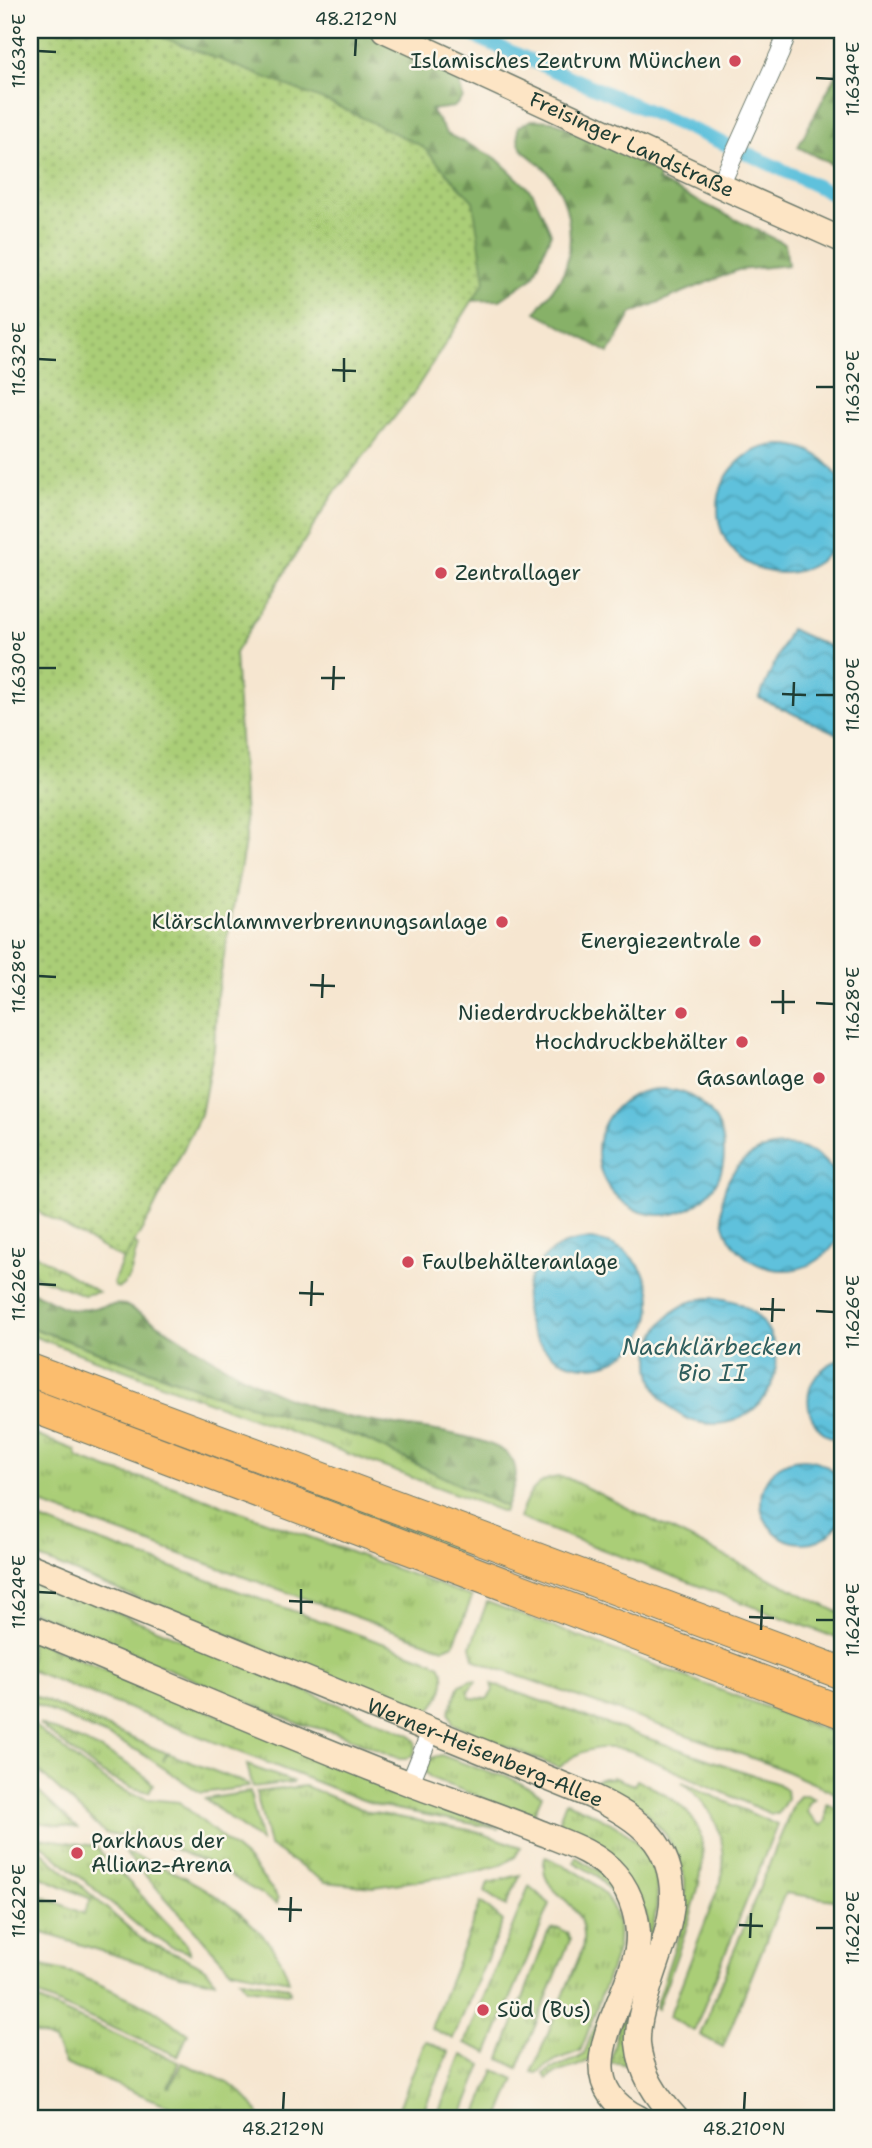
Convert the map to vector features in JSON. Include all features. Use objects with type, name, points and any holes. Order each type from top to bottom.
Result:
[{"type":"highway","points":[[30,1353],[83,1372],[111,1401]]},
{"type":"highway","points":[[30,1370],[842,1673]]},
{"type":"highway","points":[[30,1405],[842,1712]]},
{"type":"street","name":"Freisinger Landstraße","points":[[384,30],[842,240]]},
{"type":"street","points":[[720,186],[780,53],[786,35],[784,30]]},
{"type":"street","name":"Werner-Heisenberg-Allee","points":[[30,1566],[591,1796],[619,1809],[639,1823],[660,1849],[671,1883],[672,1904],[640,2017],[638,2045],[655,2095],[676,2118]]},
{"type":"street","points":[[30,1628],[410,1783],[513,1821],[571,1845],[601,1862],[615,1874],[634,1909],[638,1936],[636,1950],[601,2052],[601,2068],[603,2081],[612,2097],[624,2110],[639,2118]]},
{"type":"street","points":[[410,1783],[431,1731]]},
{"type":"green space","points":[[30,30],[367,30],[395,43],[459,82],[463,98],[454,107],[431,110],[447,134],[496,158],[533,193],[551,233],[533,277],[500,300],[460,301]]},
{"type":"green space","points":[[30,30],[144,30],[331,103],[422,146],[473,201],[485,281],[413,394],[332,496],[235,653],[246,837],[217,994],[214,1048],[201,1114],[151,1214],[124,1260],[30,1207]]},
{"type":"green space","points":[[842,63],[842,170],[798,147]]},
{"type":"green space","points":[[532,120],[553,121],[661,171],[658,181],[785,244],[788,265],[738,270],[632,313],[609,353],[536,312],[564,271],[570,231],[560,191],[545,169],[524,152],[519,143],[518,127]]},
{"type":"green space","points":[[131,1240],[138,1246],[132,1269],[124,1284],[119,1288],[115,1287],[113,1283],[122,1261],[121,1246]]},
{"type":"green space","points":[[30,1251],[98,1292],[84,1295],[34,1276]]},
{"type":"green space","points":[[30,1290],[70,1309],[125,1305],[255,1382],[316,1408],[354,1419],[458,1435],[494,1446],[506,1453],[515,1465],[515,1479],[506,1507],[362,1438],[222,1397],[30,1327]]},
{"type":"green space","points":[[30,1327],[222,1397],[362,1438],[506,1507],[504,1512],[30,1335]]},
{"type":"green space","points":[[30,1384],[488,1556],[485,1563],[30,1392]]},
{"type":"green space","points":[[30,1433],[75,1450],[78,1458],[171,1486],[472,1597],[454,1644],[444,1648],[437,1646],[30,1500]]},
{"type":"green space","points":[[558,1477],[567,1478],[842,1614],[842,1640],[519,1518],[532,1491],[542,1482]]},
{"type":"green space","points":[[30,1516],[432,1661],[441,1666],[443,1672],[443,1686],[438,1700],[423,1715],[30,1554]]},
{"type":"green space","points":[[30,1576],[409,1734],[416,1742],[414,1754],[400,1759],[335,1732],[300,1724],[30,1611]]},
{"type":"green space","points":[[487,1602],[842,1736],[842,1796],[772,1765],[479,1662],[474,1658],[471,1646]]},
{"type":"green space","points":[[30,1639],[500,1829],[380,1806],[30,1670]]},
{"type":"green space","points":[[470,1680],[476,1681],[468,1691],[470,1698],[487,1699],[493,1691],[492,1684],[779,1784],[786,1790],[787,1799],[778,1814],[771,1814],[631,1751],[621,1749],[592,1749],[574,1756],[559,1768],[453,1724],[449,1712],[460,1685]]},
{"type":"green space","points":[[30,1694],[166,1753],[163,1761],[167,1753],[248,1784],[249,1787],[201,1793],[138,1751],[30,1702]]},
{"type":"green space","points":[[30,1722],[117,1788],[147,1799],[179,1802],[246,1858],[275,1893],[277,1904],[209,1863],[169,1847],[105,1833],[30,1763]]},
{"type":"green space","points":[[39,1724],[99,1749],[129,1765],[153,1784],[149,1792],[118,1782],[104,1774]]},
{"type":"green space","points":[[441,1755],[493,1774],[507,1776],[542,1795],[532,1818],[431,1778],[425,1772],[424,1765],[431,1758]]},
{"type":"green space","points":[[247,1765],[294,1782],[253,1787]]},
{"type":"green space","points":[[612,1777],[634,1785],[637,1780],[662,1792],[693,1819],[700,1834],[703,1851],[697,1892],[657,2009],[655,2007],[685,1916],[685,1880],[680,1861],[666,1835],[644,1810],[632,1801],[592,1782]]},
{"type":"green space","points":[[682,1782],[777,1825],[694,2031],[669,2017],[721,1881],[723,1852],[717,1826],[711,1814],[703,1802]]},
{"type":"green space","points":[[30,1784],[77,1828],[30,1821]]},
{"type":"green space","points":[[305,1786],[369,1812],[475,1831],[521,1847],[515,1857],[476,1872],[374,1887],[325,1882],[269,1846],[256,1792]]},
{"type":"green space","points":[[250,1792],[261,1842],[205,1799]]},
{"type":"green space","points":[[806,1795],[815,1799],[809,1803],[807,1812],[818,1824],[822,1825],[826,1821],[827,1804],[842,1811],[842,1901],[785,1893],[723,2047],[700,2035],[794,1803],[800,1796]]},
{"type":"green space","points":[[566,1802],[611,1823],[642,1848],[651,1864],[656,1883],[656,1906],[651,1934],[647,1933],[646,1913],[556,1828]]},
{"type":"green space","points":[[33,1837],[95,1846],[185,1942],[190,1953],[172,1947],[143,1930]]},
{"type":"green space","points":[[30,1841],[139,1937],[193,1962],[211,1974],[215,1981],[180,1975],[30,1929],[30,1891],[84,1914],[91,1899],[30,1872]]},
{"type":"green space","points":[[125,1853],[172,1871],[222,1900],[264,1937],[279,1958],[289,1981],[230,1969]]},
{"type":"green space","points":[[545,1857],[575,1871],[600,1890],[616,1915],[618,1931],[614,1959],[580,2051],[556,2060],[537,2073],[532,2072],[582,1950],[583,1931],[579,1917],[572,1907],[548,1882],[544,1872]]},
{"type":"green space","points":[[576,1857],[600,1872],[620,1898],[629,1942],[590,2059],[557,2072],[547,2079],[544,2074],[549,2070],[584,2054],[620,1962],[624,1930],[619,1910],[610,1891],[597,1876],[574,1862]]},
{"type":"green space","points":[[520,1875],[506,1906],[485,1892],[488,1883]]},
{"type":"green space","points":[[529,1886],[550,1904],[488,2053],[465,2043]]},
{"type":"green space","points":[[481,1902],[503,1921],[453,2039],[431,2028]]},
{"type":"green space","points":[[559,1928],[567,1933],[570,1940],[518,2068],[500,2059],[547,1935],[551,1929]]},
{"type":"green space","points":[[30,1963],[73,1973],[153,2009],[188,2034],[178,2056],[30,1992]]},
{"type":"green space","points":[[240,1979],[289,1987],[290,1993],[246,1988]]},
{"type":"green space","points":[[30,1997],[179,2062],[168,2087],[182,2063],[236,2089],[245,2096],[261,2118],[199,2118],[65,2064],[54,2041],[30,2031]]},
{"type":"green space","points":[[621,2018],[629,2020],[630,2066],[610,2063]]},
{"type":"green space","points":[[425,2041],[449,2052],[420,2118],[395,2118]]},
{"type":"green space","points":[[462,2055],[482,2065],[461,2118],[436,2118]]},
{"type":"green space","points":[[495,2070],[515,2079],[499,2118],[475,2118]]},
{"type":"water","points":[[782,445],[806,450],[827,464],[841,485],[846,509],[841,533],[827,554],[806,568],[782,573],[758,568],[737,554],[723,533],[718,509],[723,485],[737,464],[758,450]]},
{"type":"water","points":[[790,629],[842,652],[842,736],[759,698]]},
{"type":"water","points":[[661,1089],[685,1094],[705,1108],[719,1128],[724,1152],[719,1176],[705,1196],[685,1210],[661,1215],[637,1210],[617,1196],[603,1176],[598,1152],[603,1128],[617,1108],[637,1094]]},
{"type":"water","name":"Nachklärbecken Bio II","points":[[784,1146],[808,1151],[828,1164],[841,1184],[846,1208],[841,1232],[828,1252],[808,1265],[784,1270],[760,1265],[740,1252],[727,1232],[722,1208],[727,1184],[740,1164],[760,1151]]},
{"type":"water","name":"Nachklärbecken Bio II","points":[[588,1240],[612,1245],[632,1259],[646,1279],[651,1303],[646,1327],[632,1347],[612,1361],[588,1366],[564,1361],[544,1347],[530,1327],[525,1303],[530,1279],[544,1259],[564,1245]]},
{"type":"water","name":"Nachklärbecken Bio II","points":[[713,1298],[737,1303],[757,1317],[771,1337],[776,1361],[771,1385],[757,1405],[737,1419],[713,1424],[689,1419],[669,1405],[655,1385],[650,1361],[655,1337],[669,1317],[689,1303]]},
{"type":"water","name":"Nachklärbecken Bio II","points":[[842,1359],[842,1442],[827,1435],[817,1425],[810,1413],[808,1400],[810,1388],[817,1376],[827,1366]]},
{"type":"water","points":[[803,1459],[819,1462],[838,1478],[845,1501],[842,1517],[826,1536],[803,1543],[787,1540],[768,1524],[761,1501],[764,1485],[780,1466]]},
{"type":"waterway","points":[[460,30],[755,157],[842,198]]},
{"type":"place","name":"Islamisches Zentrum München","points":[[735,61]]},
{"type":"place","name":"Zentrallager","points":[[441,573]]},
{"type":"place","name":"Klärschlammverbrennungsanlage","points":[[502,922]]},
{"type":"place","name":"Energiezentrale","points":[[755,941]]},
{"type":"place","name":"Niederdruckbehälter","points":[[681,1013]]},
{"type":"place","name":"Hochdruckbehälter","points":[[742,1042]]},
{"type":"place","name":"Gasanlage","points":[[819,1078]]},
{"type":"place","name":"Faulbehälteranlage","points":[[408,1262]]},
{"type":"place","name":"Parkhaus der Allianz-Arena","points":[[77,1853]]},
{"type":"place","name":"Süd (Bus)","points":[[483,2010]]}]
